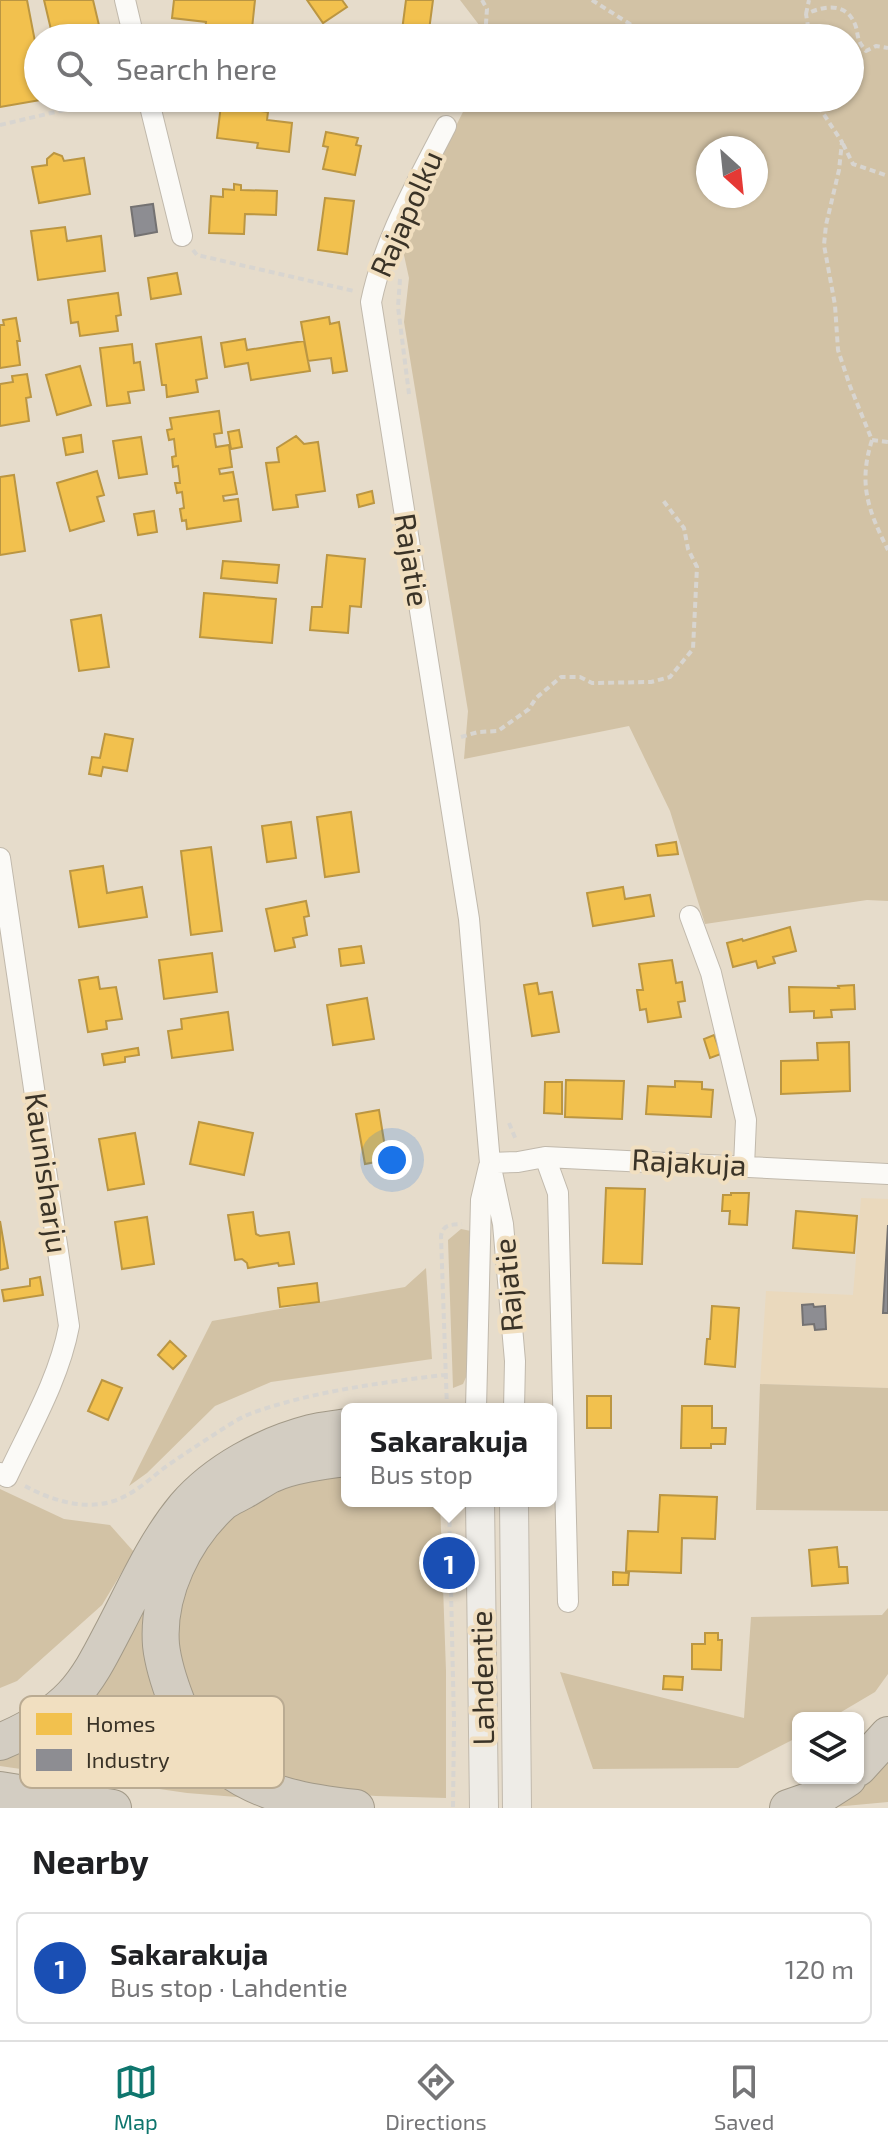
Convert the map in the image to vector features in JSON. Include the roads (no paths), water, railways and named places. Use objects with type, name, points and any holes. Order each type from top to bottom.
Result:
[{"type":"highway","points":[[71,1696],[104,1649],[164,1535],[186,1506],[211,1481],[259,1452],[311,1433],[341,1428]]},
{"type":"highway","points":[[174,1696],[161,1645],[163,1606],[175,1567],[200,1528],[224,1502],[272,1474],[341,1459]]},
{"type":"highway","points":[[0,1742],[20,1734]]},
{"type":"highway","points":[[864,1761],[888,1735]]},
{"type":"highway","points":[[788,1808],[817,1798],[839,1784]]},
{"type":"highway","points":[[263,1788],[294,1799],[356,1808]]},
{"type":"highway","points":[[0,1790],[113,1808]]},
{"type":"main road","name":"Lahdentie","points":[[480,1507],[484,1808]]},
{"type":"main road","name":"Lahdentie","points":[[514,1507],[517,1808]]},
{"type":"street","points":[[125,0],[131,24]]},
{"type":"street","points":[[151,112],[182,236]]},
{"type":"street","name":"Rajapolku","points":[[371,302],[376,276],[389,240],[446,126]]},
{"type":"street","name":"Rajatie","points":[[371,302],[469,919],[490,1163],[503,1224],[515,1361],[514,1403]]},
{"type":"street","name":"Kaunisharju","points":[[0,858],[69,1326],[65,1349],[55,1374],[4,1475]]},
{"type":"street","points":[[690,916],[711,973],[746,1120],[744,1166]]},
{"type":"street","points":[[545,1157],[558,1193],[568,1602]]},
{"type":"street","name":"Rajakuja","points":[[490,1163],[545,1157],[888,1174]]},
{"type":"street","name":"Rajatie","points":[[476,1403],[481,1200],[490,1163]]},
{"type":"place","name":"Sakarakuja","points":[[449,1563]]}]
